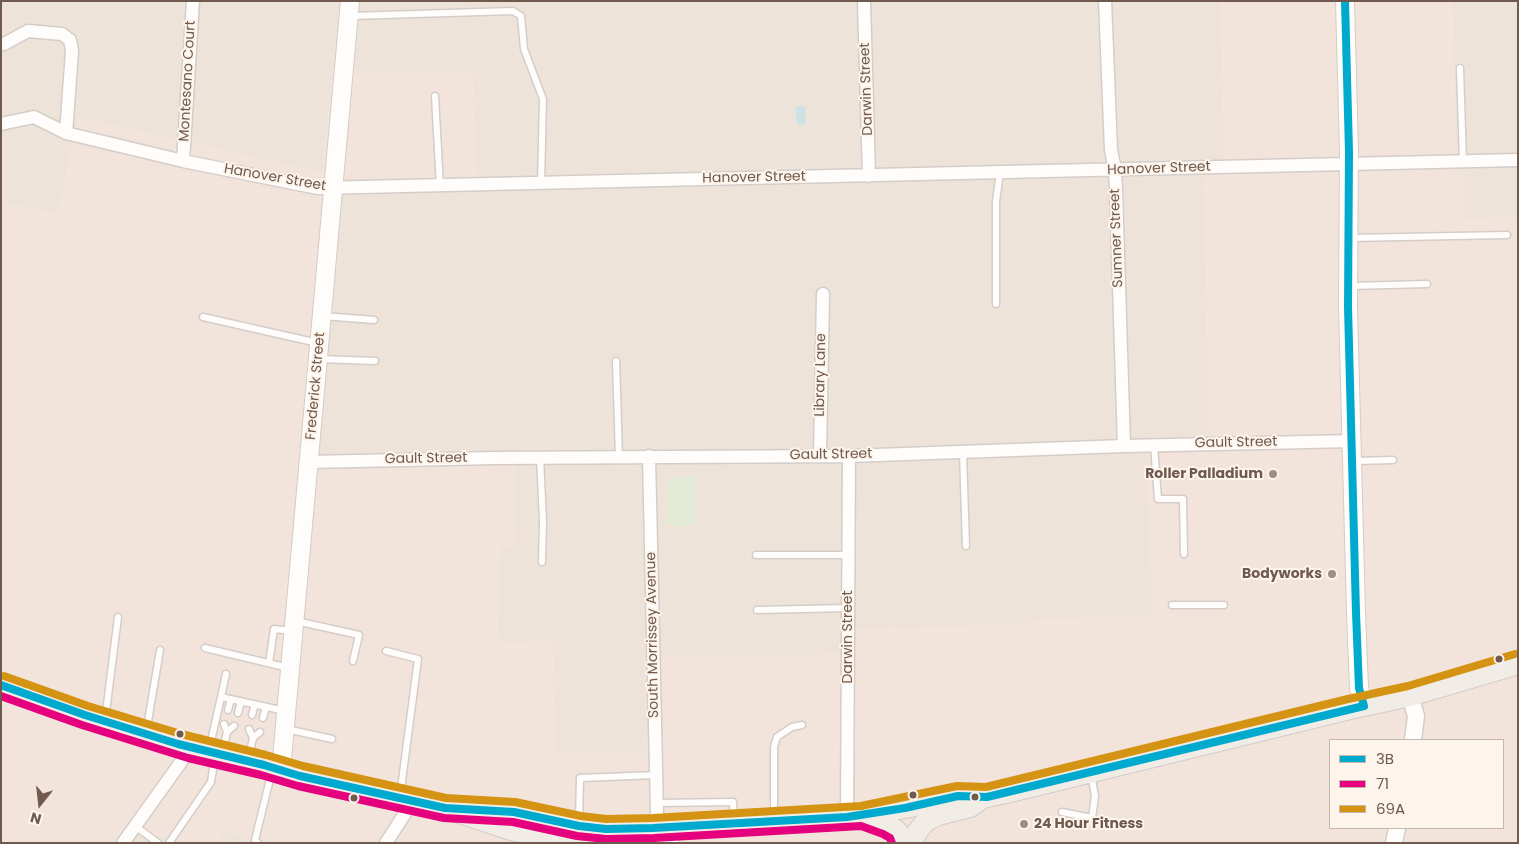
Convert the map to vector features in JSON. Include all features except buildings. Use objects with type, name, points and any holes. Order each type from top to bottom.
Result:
[{"type":"main road","points":[[1345,1],[1349,164],[1348,286],[1359,688],[1364,706]]},
{"type":"main road","name":"Frederick Street","points":[[277,769],[285,729],[350,8]]},
{"type":"main road","points":[[912,843],[926,820],[970,807],[988,797],[1410,696],[1518,664]]},
{"type":"main road","points":[[1,684],[146,734],[300,776],[445,808],[511,830],[575,834],[606,829],[854,816],[905,808],[958,796],[988,797]]},
{"type":"main road","points":[[854,816],[872,818],[888,825],[897,831],[904,843]]},
{"type":"street","name":"Montesano Court","points":[[183,161],[193,1]]},
{"type":"street","name":"Darwin Street","points":[[864,1],[869,176]]},
{"type":"street","name":"Sumner Street","points":[[1105,1],[1111,150],[1115,170],[1124,446]]},
{"type":"street","points":[[4,44],[28,31],[62,34],[70,40],[72,51],[66,133]]},
{"type":"street","name":"Hanover Street","points":[[1,124],[34,117],[66,133],[183,161],[312,188],[1518,160]]},
{"type":"street","name":"Library Lane","points":[[820,455],[822,294]]},
{"type":"street","name":"Gault Street","points":[[309,462],[540,457],[849,456],[1353,440]]},
{"type":"street","name":"South Morrissey Avenue","points":[[649,456],[656,775],[659,826]]},
{"type":"street","name":"Darwin Street","points":[[849,456],[848,608],[854,816]]},
{"type":"street","points":[[1410,696],[1416,716],[1413,739]]},
{"type":"street","points":[[124,843],[135,826],[209,752]]},
{"type":"street","points":[[386,843],[406,799]]},
{"type":"street","points":[[1394,843],[1397,829]]},
{"type":"lane","points":[[350,8],[513,11],[521,16],[524,48],[543,99],[541,184]]},
{"type":"lane","points":[[1460,68],[1463,161]]},
{"type":"lane","points":[[435,96],[440,186]]},
{"type":"lane","points":[[996,304],[996,202],[1000,173]]},
{"type":"lane","points":[[1348,238],[1507,235]]},
{"type":"lane","points":[[1348,286],[1427,284]]},
{"type":"lane","points":[[322,316],[374,320]]},
{"type":"lane","points":[[203,317],[319,351],[375,361]]},
{"type":"lane","points":[[616,361],[619,457]]},
{"type":"lane","points":[[1154,445],[1158,499],[1183,498],[1184,554]]},
{"type":"lane","points":[[963,452],[966,546]]},
{"type":"lane","points":[[540,457],[543,522],[542,562]]},
{"type":"lane","points":[[1353,461],[1393,460]]},
{"type":"lane","points":[[756,555],[848,555]]},
{"type":"lane","points":[[1172,605],[1224,605]]},
{"type":"lane","points":[[757,610],[848,608]]},
{"type":"lane","points":[[105,721],[118,617]]},
{"type":"lane","points":[[269,663],[274,629],[294,626],[359,635],[353,661]]},
{"type":"lane","points":[[205,648],[290,668]]},
{"type":"lane","points":[[146,734],[160,650]]},
{"type":"lane","points":[[386,651],[418,659],[406,799]]},
{"type":"lane","points":[[169,843],[211,782],[209,752],[226,674]]},
{"type":"lane","points":[[221,697],[286,711]]},
{"type":"lane","points":[[228,710],[231,699]]},
{"type":"lane","points":[[238,713],[241,701]]},
{"type":"lane","points":[[252,716],[255,704]]},
{"type":"lane","points":[[263,718],[266,707]]},
{"type":"lane","points":[[224,724],[227,732]]},
{"type":"lane","points":[[774,821],[774,747],[778,737],[792,727],[802,725]]},
{"type":"lane","points":[[209,752],[234,726]]},
{"type":"lane","points":[[248,761],[253,738],[249,729]]},
{"type":"lane","points":[[285,729],[332,739]]},
{"type":"lane","points":[[253,738],[260,732]]},
{"type":"lane","points":[[258,843],[255,840],[277,769]]},
{"type":"lane","points":[[1062,812],[1092,818],[1095,796],[1090,772]]},
{"type":"lane","points":[[575,834],[580,778],[656,775]]},
{"type":"lane","points":[[659,826],[733,802],[734,823]]},
{"type":"lane","points":[[135,826],[158,843]]},
{"type":"shaded area","points":[[1,1],[1221,1],[1225,165],[1204,165],[1210,442],[1146,461],[1153,617],[1036,620],[1035,622],[1017,626],[863,629],[846,653],[654,753],[555,755],[552,642],[497,644],[500,546],[517,545],[309,460],[334,186],[476,183],[472,74],[322,173],[79,118],[57,215],[1,202]]},
{"type":"shaded area","points":[[1221,1],[1452,1],[1455,160],[1462,160],[1464,220],[1518,217],[1518,843],[247,843],[226,828],[216,843],[189,843],[132,828],[121,843],[1,843],[1,202],[57,215],[79,118],[322,173],[332,69],[472,74],[476,183],[334,187],[309,460],[515,454],[517,545],[500,546],[497,643],[552,642],[555,755],[654,753],[651,658],[846,653],[846,631],[863,629],[1017,626],[1017,623],[1035,622],[1035,620],[1153,617],[1145,445],[1210,441],[1204,165],[1225,164]]},
{"type":"shaded area","points":[[1452,1],[1518,1],[1518,217],[1464,220],[1455,161]]},
{"type":"shaded area","points":[[801,105],[805,107],[806,123],[802,125],[797,124],[795,108]]},
{"type":"shaded area","points":[[132,828],[189,843],[121,843]]},
{"type":"shaded area","points":[[226,828],[247,843],[216,843]]},
{"type":"green space","points":[[697,476],[697,525],[676,527],[672,524],[667,524],[666,485],[674,477]]},
{"type":"transit line","name":"3B","points":[[1345,1],[1349,152],[1348,307],[1356,613],[1359,688],[1364,706]]},
{"type":"transit line","name":"69A","points":[[4,676],[88,706],[181,734],[303,766],[446,798],[515,802],[581,816],[606,819],[861,806],[957,786],[986,787],[1408,686],[1515,654]]},
{"type":"transit line","name":"3B","points":[[1,685],[85,715],[178,744],[264,765],[300,776],[445,808],[514,812],[579,826],[606,829],[847,817],[905,808],[958,796],[987,797],[1364,706]]},
{"type":"transit line","name":"71","points":[[1,696],[82,725],[188,758],[261,775],[298,786],[444,818],[513,822],[577,836],[606,839],[861,826],[883,834],[890,838],[892,843]]},
{"type":"place","name":"Roller Palladium","points":[[1273,474]]},
{"type":"place","name":"Bodyworks","points":[[1332,574]]},
{"type":"place","name":"24 Hour Fitness","points":[[1024,824]]}]
